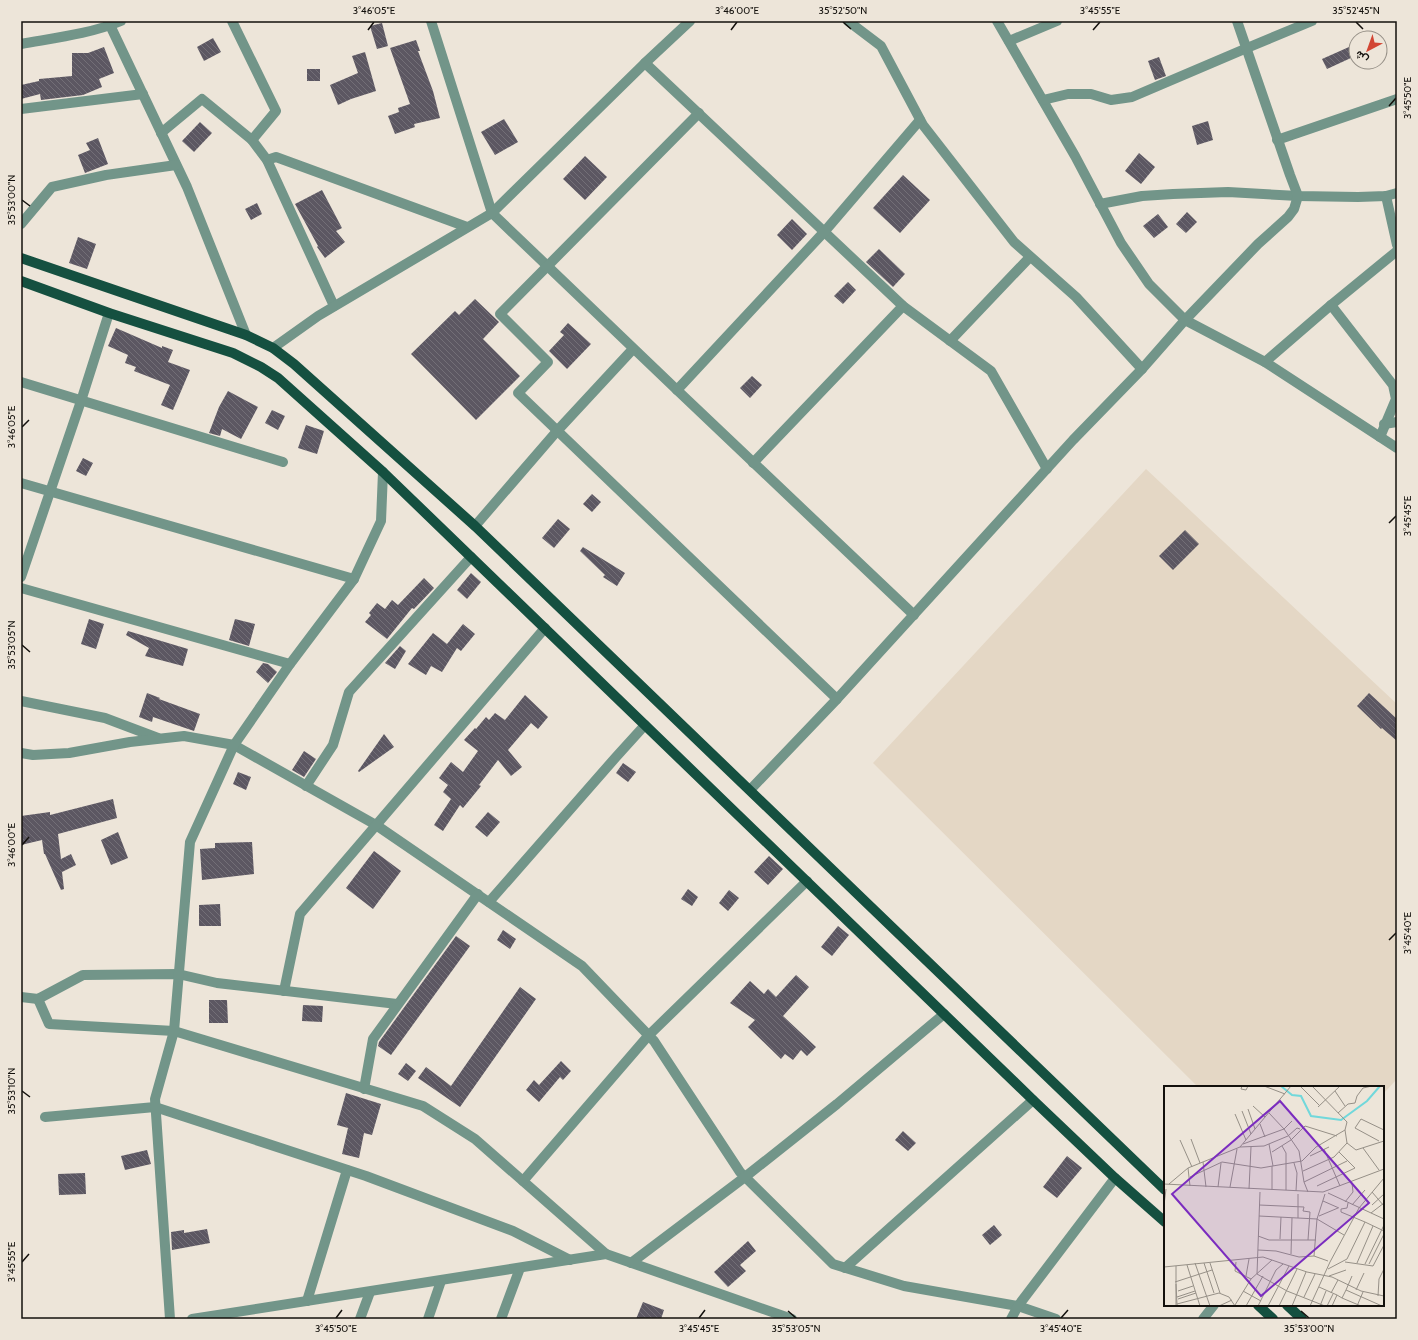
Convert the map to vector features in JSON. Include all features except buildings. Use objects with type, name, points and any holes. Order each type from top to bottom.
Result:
[{"type":"main road","points":[[21,258],[246,335],[273,348],[294,364],[475,526],[1164,1189]]},
{"type":"main road","points":[[21,281],[109,313],[218,347],[247,359],[278,378],[383,472],[1033,1100],[1115,1178],[1164,1221]]},
{"type":"main road","points":[[1259,1306],[1274,1319]]},
{"type":"main road","points":[[1288,1306],[1302,1319]]},
{"type":"street","points":[[21,44],[121,21]]},
{"type":"street","points":[[232,21],[276,111],[252,140]]},
{"type":"street","points":[[431,21],[492,213],[633,349],[914,615]]},
{"type":"street","points":[[273,348],[334,306],[492,213],[645,62],[690,21]]},
{"type":"street","points":[[848,21],[881,46],[922,125],[1014,242],[1076,298],[1142,369]]},
{"type":"street","points":[[997,21],[1043,100],[1122,243],[1149,284],[1185,320],[1265,362],[1397,448]]},
{"type":"street","points":[[1009,41],[1057,21]]},
{"type":"street","points":[[750,790],[837,699],[1046,469],[1142,369],[1185,320],[1258,244],[1288,217],[1294,209],[1298,196],[1237,21]]},
{"type":"street","points":[[1043,100],[1068,94],[1091,94],[1111,100],[1132,97],[1312,21]]},
{"type":"street","points":[[109,23],[190,195],[246,335]]},
{"type":"street","points":[[645,62],[903,306],[991,371],[1046,469]]},
{"type":"street","points":[[21,109],[143,94]]},
{"type":"street","points":[[161,133],[202,99],[252,140],[267,160],[334,306]]},
{"type":"street","points":[[1278,140],[1397,99]]},
{"type":"street","points":[[699,113],[500,314],[548,362],[518,393],[837,699]]},
{"type":"street","points":[[677,390],[825,231],[920,120]]},
{"type":"street","points":[[267,160],[276,157],[466,228]]},
{"type":"street","points":[[21,224],[52,187],[106,175],[176,165]]},
{"type":"street","points":[[1100,204],[1142,196],[1173,194],[1228,192],[1358,198],[1386,196],[1397,193]]},
{"type":"street","points":[[1386,196],[1397,245]]},
{"type":"street","points":[[1265,362],[1397,251]]},
{"type":"street","points":[[950,341],[1030,257]]},
{"type":"street","points":[[753,462],[903,306]]},
{"type":"street","points":[[1331,306],[1393,385],[1396,399],[1384,424],[1380,437]]},
{"type":"street","points":[[21,577],[82,401],[109,313]]},
{"type":"street","points":[[475,526],[558,431],[633,349]]},
{"type":"street","points":[[21,382],[284,462]]},
{"type":"street","points":[[1384,424],[1397,422]]},
{"type":"street","points":[[170,1319],[155,1099],[174,1031],[190,842],[234,746],[290,664],[354,579],[380,521],[383,472]]},
{"type":"street","points":[[21,483],[354,579]]},
{"type":"street","points":[[306,786],[333,746],[349,692],[471,557]]},
{"type":"street","points":[[21,588],[290,664]]},
{"type":"street","points":[[284,991],[300,914],[545,628]]},
{"type":"street","points":[[21,701],[105,718],[160,738]]},
{"type":"street","points":[[489,902],[645,725]]},
{"type":"street","points":[[21,753],[33,755],[69,753],[130,742],[184,736],[234,746],[376,825],[582,966],[654,1041],[740,1172],[833,1264],[904,1286],[1018,1306],[1056,1319]]},
{"type":"street","points":[[523,1181],[648,1036],[807,881]]},
{"type":"street","points":[[364,1089],[373,1039],[478,894]]},
{"type":"street","points":[[21,997],[38,999],[83,975],[178,974],[217,984],[397,1004]]},
{"type":"street","points":[[38,999],[49,1024],[174,1031],[423,1106],[475,1139],[606,1254],[792,1319]]},
{"type":"street","points":[[631,1263],[837,1104],[944,1014]]},
{"type":"street","points":[[846,1268],[1033,1100]]},
{"type":"street","points":[[45,1117],[156,1107],[347,1170],[513,1231],[570,1260]]},
{"type":"street","points":[[307,1301],[347,1170]]},
{"type":"street","points":[[1011,1319],[1018,1306],[1115,1178]]},
{"type":"street","points":[[192,1319],[224,1317],[307,1301],[606,1254]]},
{"type":"street","points":[[502,1319],[520,1268]]},
{"type":"street","points":[[428,1319],[441,1281]]},
{"type":"street","points":[[360,1319],[370,1292]]},
{"type":"street","points":[[1203,1319],[1213,1306]]},
{"type":"shaded area","points":[[1146,469],[1397,704],[1397,1079],[1384,1093],[1384,1086],[1197,1086],[873,763]]}]
